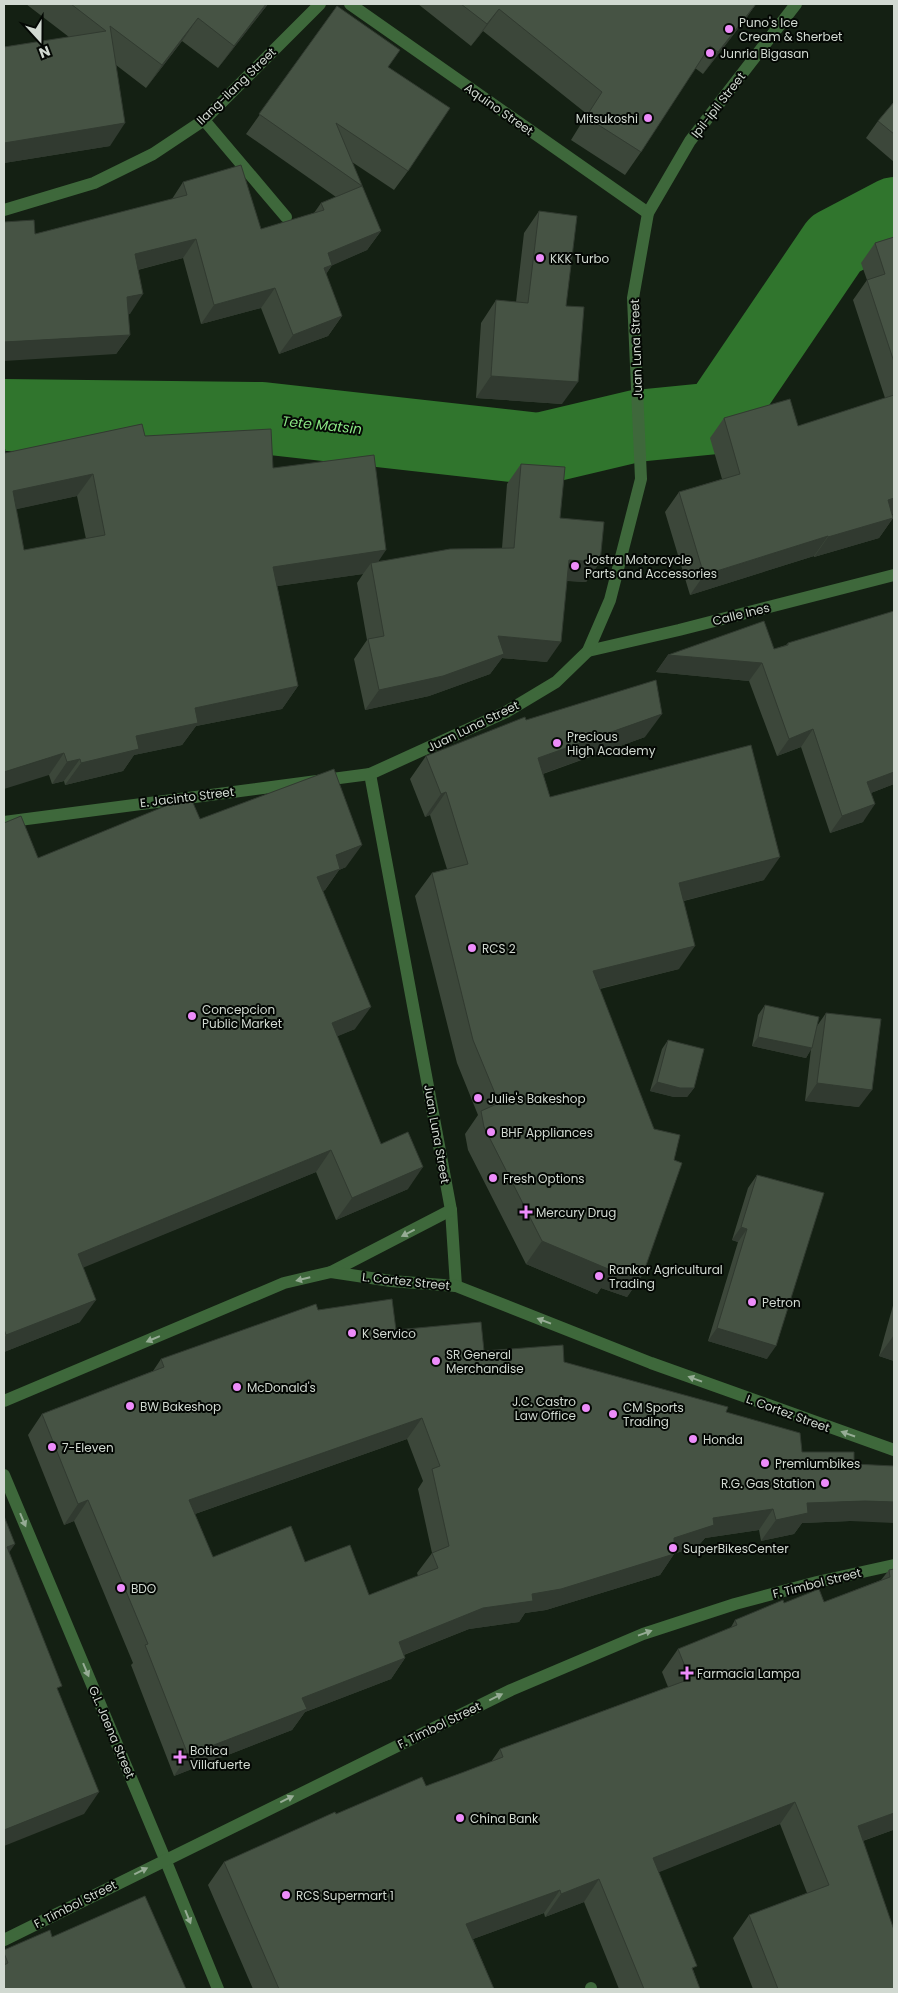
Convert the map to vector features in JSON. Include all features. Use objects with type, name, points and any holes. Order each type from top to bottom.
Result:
[{"type":"street","name":"Ilang-ilang Street","points":[[4,210],[94,183],[153,154],[204,120],[320,4]]},
{"type":"street","name":"Aquino Street","points":[[350,4],[648,213]]},
{"type":"street","name":"Ipil-ipil Street","points":[[648,213],[690,141],[796,4]]},
{"type":"street","points":[[204,120],[286,217]]},
{"type":"street","name":"Juan Luna Street","points":[[456,1286],[451,1210],[370,774],[506,712],[556,682],[588,651],[610,600],[642,479],[633,298],[648,213]]},
{"type":"street","name":"Calle Ines","points":[[588,651],[679,630],[894,575]]},
{"type":"street","name":"E. Jacinto Street","points":[[4,822],[370,774]]},
{"type":"street","points":[[331,1272],[451,1210]]},
{"type":"street","name":"L. Cortez Street","points":[[4,1401],[284,1283],[331,1272],[391,1281],[456,1286],[662,1367],[894,1450]]},
{"type":"street","name":"G.L. Jaena Street","points":[[4,1475],[218,1989]]},
{"type":"street","name":"F. Timbol Street","points":[[4,1940],[511,1690],[643,1634],[735,1604],[817,1582],[894,1565]]},
{"type":"building","points":[[71,4],[266,4],[234,46],[198,18],[162,65],[110,26],[125,123],[4,143],[4,47],[106,31]]},
{"type":"building","points":[[461,4],[756,4],[718,52],[710,46],[641,152],[586,117],[602,92],[499,9],[487,24]]},
{"type":"building","points":[[337,6],[400,50],[388,67],[450,108],[408,171],[336,123],[381,231],[328,253],[332,265],[324,268],[342,316],[293,335],[275,288],[214,305],[196,239],[135,254],[143,294],[127,297],[130,335],[4,342],[4,222],[34,220],[35,234],[187,195],[183,182],[241,165],[261,229],[324,210],[321,203],[362,186],[259,114]]},
{"type":"building","points":[[894,102],[894,134],[878,121]]},
{"type":"building","points":[[539,211],[577,216],[566,306],[584,307],[578,382],[491,376],[496,300],[528,303]]},
{"type":"building","points":[[894,237],[894,362],[867,280],[885,274],[875,243]]},
{"type":"building","points":[[894,395],[894,498],[888,500],[893,518],[828,536],[704,575],[679,492],[740,474],[724,418],[790,399],[798,426]]},
{"type":"building","points":[[142,424],[145,436],[271,429],[273,468],[374,455],[386,550],[273,567],[298,686],[195,708],[198,723],[136,736],[139,749],[81,763],[80,759],[67,762],[64,753],[4,772],[5,449],[5,453]],"holes":[[[93,474],[105,535],[24,550],[13,491]]]},
{"type":"building","points":[[521,464],[565,467],[560,518],[604,522],[600,562],[569,560],[561,642],[498,636],[504,654],[443,676],[379,690],[368,639],[384,636],[371,563],[450,549],[514,548]]},
{"type":"building","points":[[894,611],[894,772],[867,782],[875,804],[842,816],[813,729],[789,739],[762,663],[668,655],[764,621],[774,649]]},
{"type":"building","points":[[656,680],[662,714],[538,758],[550,797],[751,745],[780,857],[679,883],[695,946],[593,971],[654,1129],[680,1135],[674,1160],[682,1163],[643,1274],[617,1265],[613,1271],[542,1241],[484,1127],[481,1111],[499,1103],[473,1040],[432,873],[468,864],[446,792],[441,794],[426,756],[525,717],[526,720]]},
{"type":"building","name":"Concepcion Public Market","points":[[334,769],[362,845],[336,855],[340,869],[317,877],[371,1007],[332,1023],[381,1144],[408,1132],[423,1167],[352,1198],[331,1150],[78,1254],[96,1300],[6,1335],[4,1329],[4,823],[21,816],[38,858],[190,796],[200,819]]},
{"type":"building","points":[[765,1005],[819,1017],[812,1048],[758,1037]]},
{"type":"building","points":[[826,1013],[881,1019],[872,1090],[817,1083]]},
{"type":"building","points":[[668,1040],[704,1049],[694,1088],[680,1088],[657,1082]]},
{"type":"building","points":[[757,1175],[824,1193],[776,1346],[717,1328],[747,1229],[741,1227]]},
{"type":"building","points":[[392,1299],[396,1330],[481,1322],[484,1351],[563,1345],[564,1362],[728,1407],[726,1412],[800,1433],[802,1452],[854,1452],[854,1464],[894,1466],[894,1502],[807,1503],[808,1513],[776,1520],[773,1509],[713,1518],[714,1525],[674,1538],[674,1554],[561,1589],[532,1594],[533,1601],[483,1608],[399,1642],[405,1658],[302,1698],[307,1709],[188,1755],[145,1645],[148,1644],[88,1500],[78,1504],[42,1414],[164,1367],[161,1359],[316,1304],[318,1310]],"holes":[[[422,1418],[440,1466],[432,1469],[449,1546],[432,1553],[438,1568],[369,1595],[350,1545],[305,1562],[291,1526],[213,1557],[189,1500]]]},
{"type":"building","points":[[4,1516],[15,1544],[7,1547],[62,1686],[57,1688],[99,1792],[4,1830]]},
{"type":"building","points":[[894,1569],[894,1813],[858,1826],[894,1930],[894,1989],[778,1989],[749,1915],[829,1885],[795,1802],[653,1858],[697,1966],[692,1968],[700,1989],[644,1989],[599,1879],[561,1894],[560,1890],[466,1924],[494,1989],[279,1989],[224,1862],[335,1812],[336,1814],[422,1777],[426,1786],[503,1757],[500,1749],[690,1679],[678,1649],[737,1625],[735,1620],[783,1600],[784,1603],[819,1589],[824,1602],[890,1577],[889,1570]]},
{"type":"building","points":[[145,1896],[186,1989],[4,1989],[4,1965],[8,1963],[4,1950],[50,1930],[52,1937]]},
{"type":"waterway","name":"Tete Matsin","points":[[4,415],[262,418],[539,449],[636,426],[717,418],[835,244],[894,213]]},
{"type":"place","name":"Puno's Ice Cream & Sherbet","points":[[729,29]]},
{"type":"place","name":"Junria Bigasan","points":[[710,53]]},
{"type":"place","name":"Mitsukoshi","points":[[648,118]]},
{"type":"place","name":"KKK Turbo","points":[[540,258]]},
{"type":"place","name":"Jostra Motorcycle Parts and Accessories","points":[[575,566]]},
{"type":"place","name":"Precious High Academy","points":[[557,743]]},
{"type":"place","name":"RCS 2","points":[[472,948]]},
{"type":"place","name":"Concepcion Public Market","points":[[192,1016]]},
{"type":"place","name":"Julie's Bakeshop","points":[[478,1098]]},
{"type":"place","name":"BHF Appliances","points":[[491,1132]]},
{"type":"place","name":"Fresh Options","points":[[493,1178]]},
{"type":"place","name":"Mercury Drug","points":[[526,1212]]},
{"type":"place","name":"Rankor Agricultural Trading","points":[[599,1276]]},
{"type":"place","name":"Petron","points":[[752,1302]]},
{"type":"place","name":"K Servico","points":[[352,1333]]},
{"type":"place","name":"SR General Merchandise","points":[[436,1361]]},
{"type":"place","name":"McDonald's","points":[[237,1387]]},
{"type":"place","name":"BW Bakeshop","points":[[130,1406]]},
{"type":"place","name":"J.C. Castro Law Office","points":[[586,1408]]},
{"type":"place","name":"CM Sports Trading","points":[[613,1414]]},
{"type":"place","name":"Honda","points":[[693,1439]]},
{"type":"place","name":"7-Eleven","points":[[52,1447]]},
{"type":"place","name":"Premiumbikes","points":[[765,1463]]},
{"type":"place","name":"R.G. Gas Station","points":[[825,1483]]},
{"type":"place","name":"SuperBikesCenter","points":[[673,1548]]},
{"type":"place","name":"BDO","points":[[121,1588]]},
{"type":"place","name":"Farmacia Lampa","points":[[687,1673]]},
{"type":"place","name":"Botica Villafuerte","points":[[180,1757]]},
{"type":"place","name":"China Bank","points":[[460,1818]]},
{"type":"place","name":"RCS Supermart 1","points":[[286,1895]]}]
